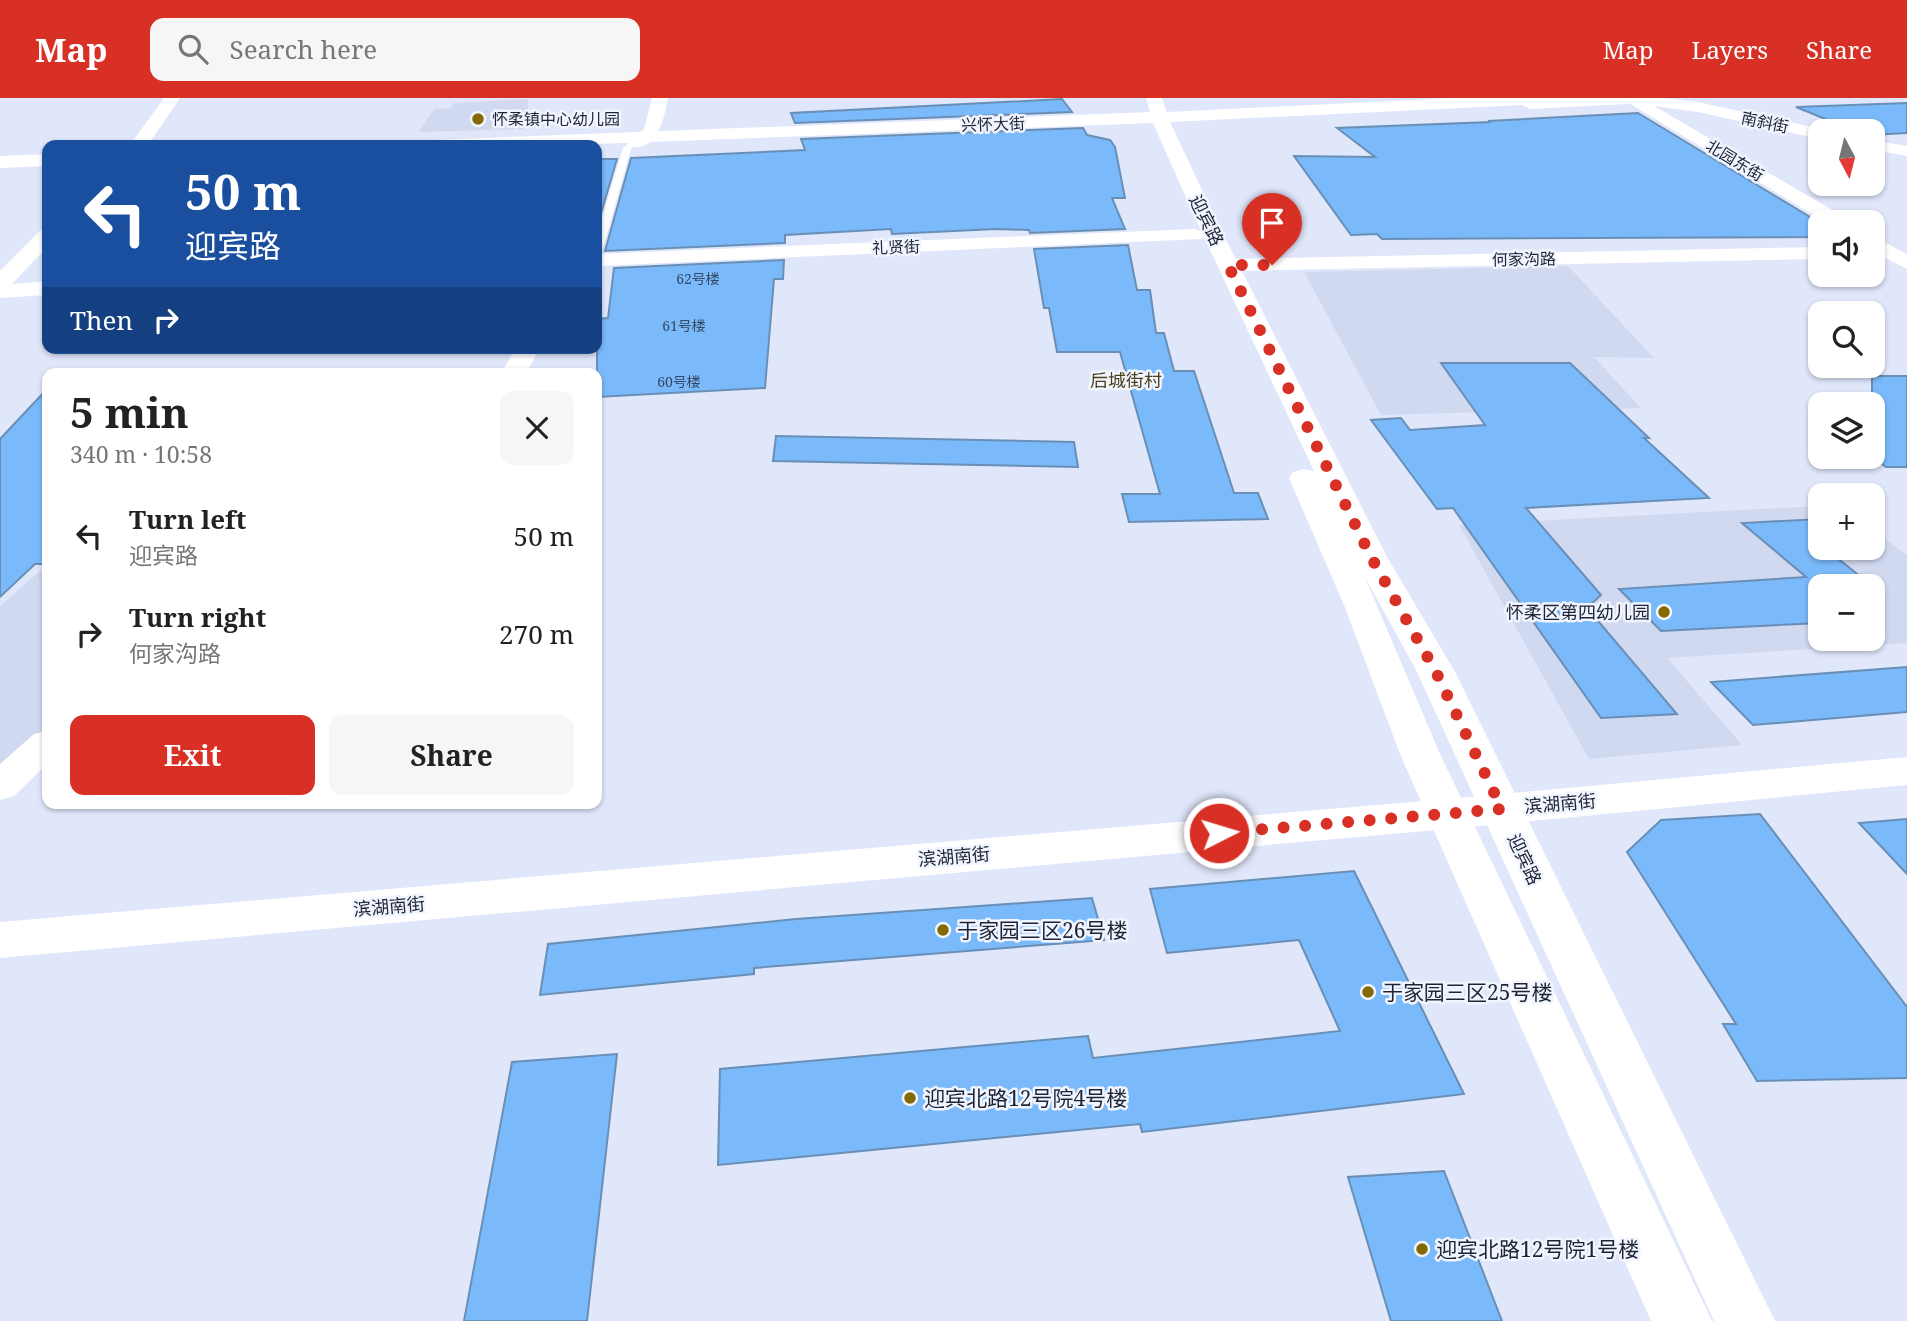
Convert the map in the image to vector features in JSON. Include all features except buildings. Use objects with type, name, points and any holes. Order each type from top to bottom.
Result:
[{"type":"main road","points":[[143,140],[172,98]]},
{"type":"main road","points":[[641,139],[652,131],[660,98]]},
{"type":"main road","points":[[1131,98],[1140,127]]},
{"type":"main road","name":"迎宾路","points":[[1154,98],[1161,119],[1228,265],[1371,557],[1436,672],[1745,1321]]},
{"type":"main road","name":"兴怀大街","points":[[602,140],[1140,127],[1161,119],[1555,98]]},
{"type":"main road","name":"兴怀大街","points":[[1161,119],[1646,98]]},
{"type":"main road","name":"兴怀大街","points":[[602,142],[641,139]]},
{"type":"main road","points":[[0,164],[42,163]]},
{"type":"main road","name":"迎宾路","points":[[1173,192],[1361,605],[1420,754],[1682,1321]]},
{"type":"main road","name":"滨湖南街","points":[[0,940],[1448,814],[1907,771]]},
{"type":"street","name":"南斜街","points":[[1629,98],[1698,107],[1808,131]]},
{"type":"street","name":"北园东街","points":[[1629,98],[1819,210]]},
{"type":"street","points":[[1885,147],[1907,151]]},
{"type":"street","name":"礼贤街","points":[[602,260],[1194,235]]},
{"type":"street","points":[[0,283],[42,240]]},
{"type":"street","points":[[1885,250],[1907,263]]},
{"type":"street","name":"何家沟路","points":[[1228,265],[1808,253]]},
{"type":"street","points":[[0,291],[42,288]]},
{"type":"street","points":[[0,786],[42,748]]},
{"type":"lane","points":[[602,234],[627,148],[641,139]]},
{"type":"shaded area","name":"怀柔镇中心幼儿园","points":[[528,99],[527,129],[419,132],[434,109],[451,108],[454,103]]},
{"type":"shaded area","points":[[1568,266],[1654,358],[1594,357],[1641,408],[1381,415],[1304,272]]},
{"type":"shaded area","name":"怀柔区第四幼儿园","points":[[1808,507],[1808,560],[1885,560],[1885,539],[1907,555],[1907,643],[1885,644],[1885,574],[1808,574],[1808,649],[1667,658],[1742,745],[1589,759],[1459,525]]},
{"type":"shaded area","points":[[42,571],[42,732],[0,769],[0,606]]},
{"type":"place","name":"怀柔镇中心幼儿园","points":[[478,119]]},
{"type":"place","name":"怀柔区第四幼儿园","points":[[1664,612]]},
{"type":"place","name":"于家园三区26号楼","points":[[943,930]]},
{"type":"place","name":"于家园三区25号楼","points":[[1368,992]]},
{"type":"place","name":"迎宾北路12号院4号楼","points":[[910,1098]]},
{"type":"place","name":"迎宾北路12号院1号楼","points":[[1422,1249]]},
{"type":"district","name":"后城街村","points":[[1126,380]]},
{"type":"route","points":[[1219,833],[1502,809],[1436,672],[1371,557],[1228,265],[1272,265]]}]
